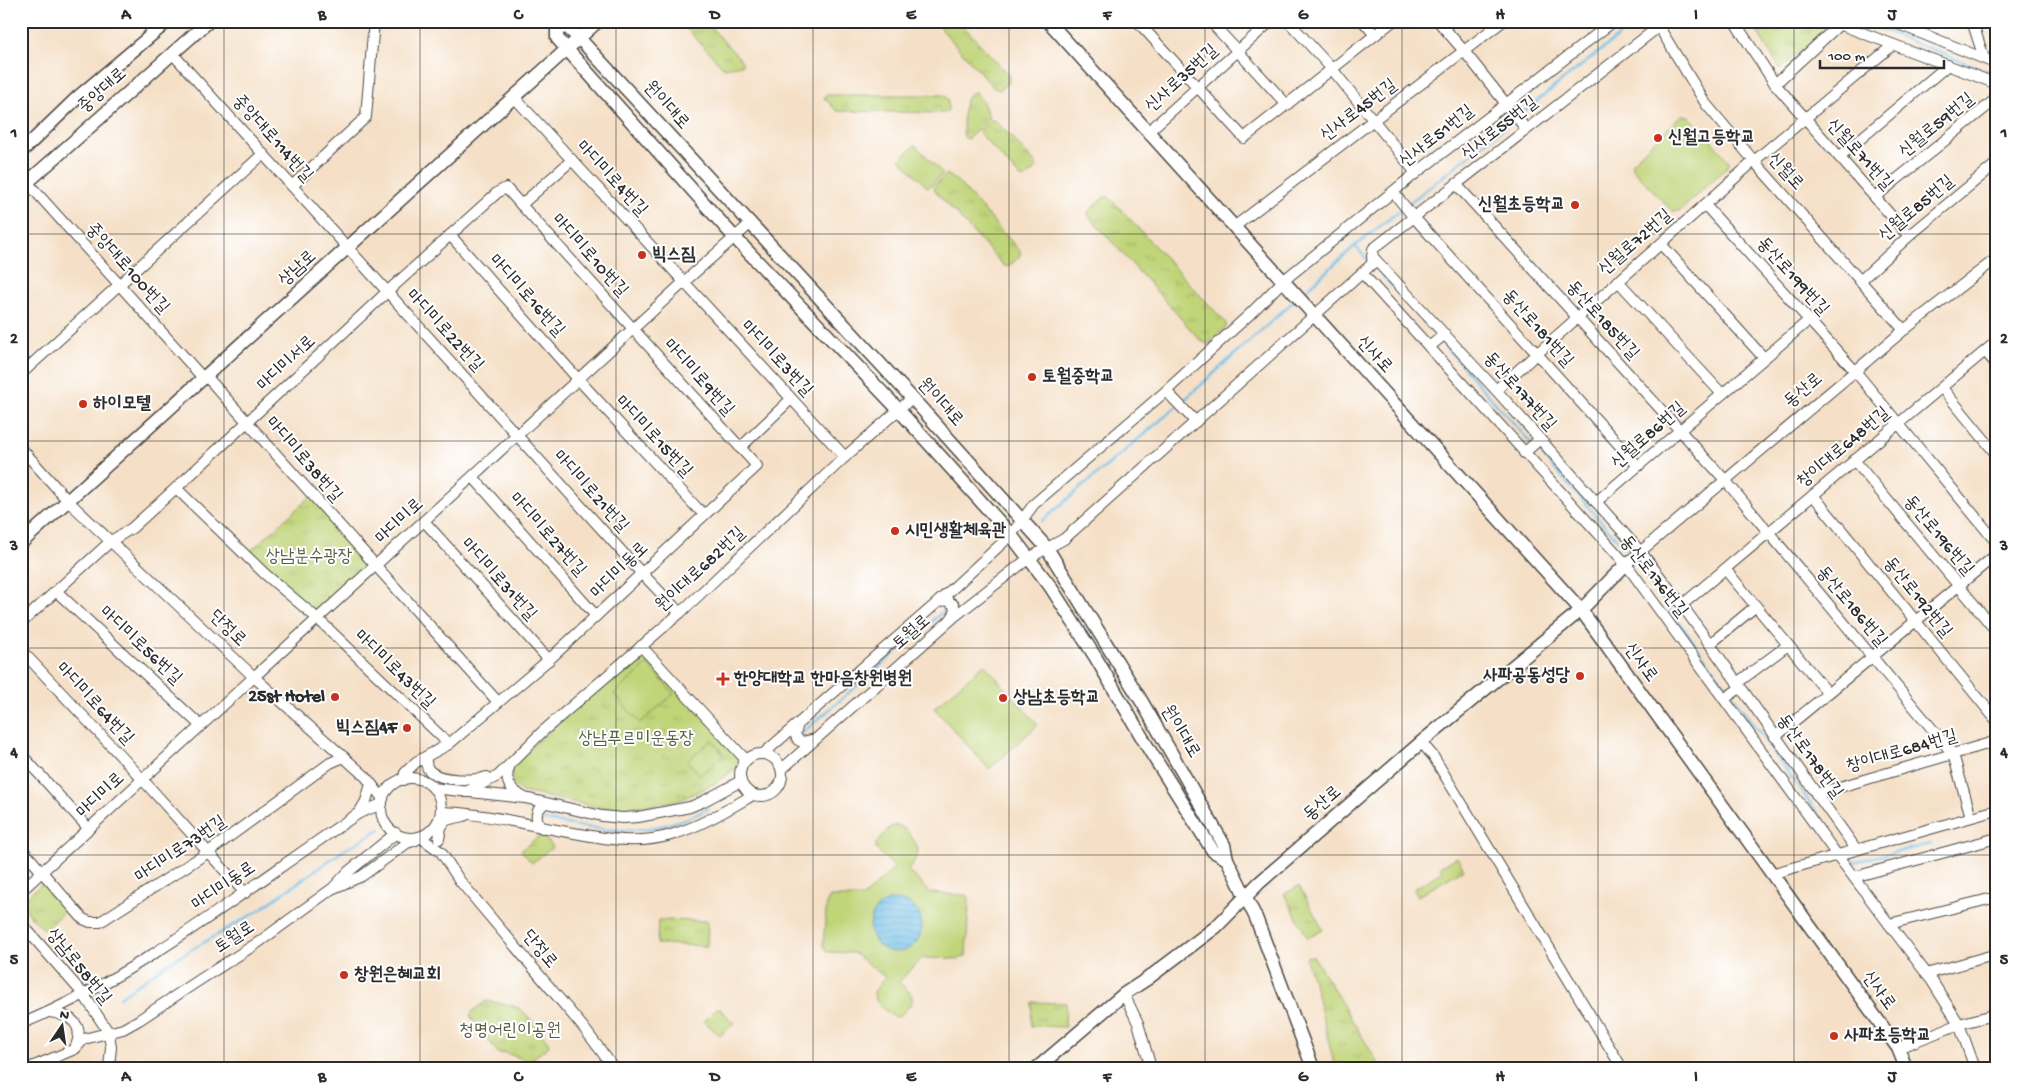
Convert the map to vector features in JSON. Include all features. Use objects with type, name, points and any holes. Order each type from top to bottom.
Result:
[{"type":"main road","name":"중앙대로","points":[[21,152],[78,96],[168,21]]},
{"type":"main road","name":"중앙대로","points":[[24,185],[209,21]]},
{"type":"main road","name":"상남로","points":[[21,543],[598,21]]},
{"type":"main road","points":[[1048,21],[1283,282]]},
{"type":"main road","name":"원이대로","points":[[1227,860],[1213,851],[1150,752],[1096,658],[1029,558],[1011,535],[898,409],[735,238],[557,38],[554,24],[568,28],[579,38],[912,398],[1047,548],[1110,650],[1224,845],[1227,860],[1246,896],[1293,1011],[1313,1068]]},
{"type":"main road","name":"신사로","points":[[1283,282],[1581,610],[1898,1048],[1906,1068]]},
{"type":"main road","name":"동산로","points":[[1037,1068],[1124,994],[1216,927],[1246,896],[1421,742],[1581,610],[1633,558]]},
{"type":"street","points":[[144,21],[155,33]]},
{"type":"street","points":[[292,186],[366,117],[374,21]]},
{"type":"street","points":[[1137,21],[1244,138],[1393,21]]},
{"type":"street","points":[[1210,21],[1238,51]]},
{"type":"street","name":"신사로35번길","points":[[1148,132],[1271,21]]},
{"type":"street","points":[[1288,21],[1332,69],[1416,173]]},
{"type":"street","points":[[1363,21],[1375,35]]},
{"type":"street","points":[[1438,21],[1525,128]]},
{"type":"street","name":"신사로45번길","points":[[1234,227],[1503,21]]},
{"type":"street","name":"신사로51번길","points":[[1166,390],[1283,282],[1395,193],[1416,173],[1507,106],[1614,21]]},
{"type":"street","points":[[1734,21],[1775,84],[1805,118]]},
{"type":"street","points":[[1891,21],[1997,64]]},
{"type":"street","points":[[1972,21],[1984,58]]},
{"type":"street","name":"신월로59번길","points":[[1775,84],[1838,22],[1997,85]]},
{"type":"street","name":"신사로55번길","points":[[1196,422],[1311,311],[1367,266],[1373,249],[1659,23]]},
{"type":"street","name":"신월로","points":[[1659,23],[1706,104],[1904,330]]},
{"type":"street","name":"신월로71번길","points":[[1754,161],[1893,45]]},
{"type":"street","name":"신사로35번길","points":[[1238,51],[1287,105]]},
{"type":"street","name":"중앙대로114번길","points":[[172,53],[347,249]]},
{"type":"street","points":[[1840,157],[1948,65]]},
{"type":"street","points":[[1996,100],[1997,85]]},
{"type":"street","name":"마디미로4번길","points":[[514,97],[684,282]]},
{"type":"street","name":"신월로59번길","points":[[1875,197],[1996,100]]},
{"type":"street","name":"신월로71번길","points":[[1805,118],[1909,236]]},
{"type":"street","points":[[21,374],[263,154]]},
{"type":"street","points":[[521,205],[572,160]]},
{"type":"street","name":"신월로72번길","points":[[1496,390],[1754,161]]},
{"type":"street","name":"신월로85번길","points":[[1860,280],[1909,236],[1997,163]]},
{"type":"street","name":"동산로185번길","points":[[1456,184],[1725,480]]},
{"type":"street","name":"중앙대로100번길","points":[[24,185],[205,377]]},
{"type":"street","name":"마디미서로","points":[[21,623],[111,541],[132,528],[498,192],[506,188],[521,205]]},
{"type":"street","name":"동산로181번길","points":[[1395,193],[1413,216],[1638,466]]},
{"type":"street","name":"마디미로10번길","points":[[521,205],[632,330]]},
{"type":"street","name":"동산로199번길","points":[[1705,205],[1855,371],[1997,543]]},
{"type":"street","name":"마디미로","points":[[21,891],[684,282],[751,224]]},
{"type":"street","name":"마디미로16번길","points":[[450,235],[578,379]]},
{"type":"street","points":[[1661,244],[1764,358]]},
{"type":"street","name":"마디미로22번길","points":[[347,249],[518,435]]},
{"type":"street","name":"동산로","points":[[1633,558],[1904,330],[1997,258]]},
{"type":"street","name":"동산로177번길","points":[[1367,266],[1444,335],[1496,390],[1538,440],[1596,502],[1633,558]]},
{"type":"street","name":"동산로176번길","points":[[1367,266],[1430,346],[1525,452],[1633,558],[1725,698],[1926,974],[1959,1024],[1975,1068]]},
{"type":"street","points":[[1618,281],[1722,394]]},
{"type":"street","name":"마디미로3번길","points":[[684,282],[845,457]]},
{"type":"street","name":"신월로86번길","points":[[1596,502],[1809,320]]},
{"type":"street","name":"마디미로9번길","points":[[632,330],[740,448]]},
{"type":"street","points":[[1430,346],[1444,335]]},
{"type":"street","name":"창이대로648번길","points":[[1682,605],[1997,341]]},
{"type":"street","points":[[1985,351],[1997,366]]},
{"type":"street","name":"마디미로38번길","points":[[205,377],[375,566]]},
{"type":"street","name":"마디미로15번길","points":[[578,379],[697,508],[705,514]]},
{"type":"street","points":[[1942,388],[1997,455]]},
{"type":"street","points":[[1166,390],[1196,422]]},
{"type":"street","name":"토월로","points":[[764,754],[938,602],[1011,535],[1034,504],[1166,390]]},
{"type":"street","name":"원이대로682번길","points":[[507,767],[542,732],[680,612],[845,457],[912,398]]},
{"type":"street","points":[[740,448],[792,399]]},
{"type":"street","name":"토월로","points":[[782,769],[950,620],[1029,558],[1064,539],[1196,422]]},
{"type":"street","name":"마디미로21번길","points":[[518,435],[641,573],[680,612]]},
{"type":"street","points":[[1525,452],[1538,440]]},
{"type":"street","name":"단정로","points":[[21,448],[68,501],[254,677],[369,780],[382,802]]},
{"type":"street","name":"마디미동로","points":[[403,780],[406,772],[416,762],[427,759],[450,744],[548,660],[757,466],[740,448]]},
{"type":"street","name":"동산로196번길","points":[[1854,460],[1997,632]]},
{"type":"street","name":"마디미로27번길","points":[[473,476],[596,616]]},
{"type":"street","name":"동산로186번길","points":[[1725,480],[1953,754]]},
{"type":"street","name":"마디미로43번길","points":[[176,488],[265,574],[318,619],[450,744]]},
{"type":"street","name":"동산로192번길","points":[[1813,495],[1997,721]]},
{"type":"street","name":"마디미로31번길","points":[[424,521],[548,660]]},
{"type":"street","points":[[1775,737],[1997,554]]},
{"type":"street","name":"동산로178번길","points":[[1633,558],[1682,605],[1854,850]]},
{"type":"street","points":[[375,566],[498,702]]},
{"type":"street","points":[[1725,569],[1828,693]]},
{"type":"street","name":"마디미로56번길","points":[[56,591],[201,726]]},
{"type":"street","points":[[938,602],[947,600],[954,605],[955,613],[950,620]]},
{"type":"street","points":[[1710,644],[1756,606]]},
{"type":"street","points":[[1725,698],[1788,645]]},
{"type":"street","points":[[642,646],[746,760]]},
{"type":"street","name":"마디미로64번길","points":[[21,650],[143,780],[245,893]]},
{"type":"street","points":[[798,723],[795,734],[798,740],[803,742],[816,738]]},
{"type":"street","name":"창이대로684번길","points":[[1816,794],[1997,741]]},
{"type":"street","points":[[1421,742],[1433,756],[1622,1068]]},
{"type":"street","points":[[21,754],[89,829]]},
{"type":"street","points":[[764,754],[777,760],[782,769],[782,780],[775,792],[763,796],[746,790],[741,781],[740,772],[746,760],[752,756],[764,754]]},
{"type":"street","points":[[1953,754],[1970,817]]},
{"type":"street","name":"마디미로73번길","points":[[21,848],[83,919],[97,923],[207,853],[330,764],[344,757]]},
{"type":"street","points":[[427,759],[428,770],[436,775],[471,781],[486,778],[507,767]]},
{"type":"street","points":[[421,780],[427,759]]},
{"type":"street","points":[[466,792],[498,776],[507,767]]},
{"type":"street","points":[[507,767],[510,789],[525,798]]},
{"type":"street","points":[[359,813],[366,801],[369,780]]},
{"type":"street","name":"단정로","points":[[369,780],[392,786]]},
{"type":"street","points":[[333,888],[362,876],[407,843],[422,838],[436,826],[441,812],[440,799],[433,788],[421,780],[403,780],[392,786],[382,802],[384,821],[396,833],[408,838],[422,838]]},
{"type":"street","points":[[433,788],[525,798],[602,816],[623,818],[673,811],[705,800],[741,781]]},
{"type":"street","points":[[441,812],[474,814],[542,828],[609,839],[637,841],[670,836],[714,818],[753,794]]},
{"type":"street","points":[[705,800],[717,801],[719,809],[714,818]]},
{"type":"street","name":"마디미동로","points":[[21,1024],[84,995],[245,893],[359,813],[382,802]]},
{"type":"street","points":[[542,828],[536,820],[536,814],[537,810],[545,803]]},
{"type":"street","points":[[1771,874],[1997,810]]},
{"type":"street","points":[[439,839],[441,827],[446,820],[474,814]]},
{"type":"street","name":"단정로","points":[[436,826],[442,852],[460,881],[583,1027],[614,1068]]},
{"type":"street","name":"토월로","points":[[29,1068],[75,1050],[84,1039],[122,1029],[139,1020],[259,942],[333,888],[348,872],[396,833]]},
{"type":"street","name":"단정로","points":[[422,838],[442,852]]},
{"type":"street","points":[[1854,877],[1997,838]]},
{"type":"street","points":[[1889,924],[1997,897]]},
{"type":"street","name":"상남로58번길","points":[[21,923],[84,995],[109,1033]]},
{"type":"street","points":[[1926,974],[1997,954]]},
{"type":"street","points":[[1124,994],[1138,1023],[1151,1068]]},
{"type":"street","points":[[50,1012],[69,1016],[74,1021],[79,1032],[79,1040],[75,1050]]},
{"type":"street","points":[[1898,1048],[1959,1024],[1997,1014]]},
{"type":"street","points":[[109,1033],[111,1047],[109,1068]]},
{"type":"green space","points":[[679,21],[705,21],[742,61],[742,65],[724,68]]},
{"type":"green space","points":[[934,21],[959,21],[1009,76],[1009,82],[999,90],[994,88]]},
{"type":"green space","points":[[1751,21],[1816,21],[1829,26],[1780,69]]},
{"type":"green space","points":[[975,92],[983,102],[989,118],[968,139],[964,137],[963,133],[964,109],[967,98]]},
{"type":"green space","points":[[826,95],[943,95],[948,99],[948,110],[945,113],[837,111],[824,98]]},
{"type":"green space","points":[[1682,115],[1689,116],[1729,161],[1729,165],[1680,211],[1672,211],[1632,168],[1631,163]]},
{"type":"green space","points":[[990,120],[996,121],[1036,164],[1037,168],[1025,178],[1021,178],[980,134],[980,130]]},
{"type":"green space","points":[[915,145],[943,174],[928,188],[900,159]]},
{"type":"green space","points":[[947,174],[958,182],[1020,251],[1020,256],[1008,267],[1003,265],[935,191],[934,186]]},
{"type":"green space","points":[[1104,197],[1109,197],[1113,201],[1226,323],[1226,328],[1207,344],[1201,341],[1088,215],[1089,211]]},
{"type":"green space","name":"상남분수광장","points":[[312,495],[375,566],[318,619],[246,555]]},
{"type":"green space","name":"상남푸르미운동장","points":[[641,646],[746,760],[716,783],[680,800],[643,806],[608,809],[522,792],[513,785],[511,766]]},
{"type":"green space","points":[[648,664],[674,694],[640,723],[614,694]]},
{"type":"green space","points":[[984,664],[1038,725],[989,769],[934,708]]},
{"type":"green space","points":[[712,740],[724,755],[700,775],[687,761]]},
{"type":"green space","points":[[897,825],[903,828],[914,840],[918,849],[917,857],[908,870],[930,893],[965,895],[969,897],[969,901],[966,956],[959,959],[922,958],[899,982],[911,995],[912,1002],[900,1016],[896,1017],[887,1013],[875,999],[874,992],[885,977],[854,953],[827,952],[823,944],[827,902],[830,897],[863,897],[893,869],[894,867],[876,849],[876,844],[890,827]]},
{"type":"green space","points":[[542,834],[553,847],[532,863],[521,850]]},
{"type":"green space","points":[[1457,857],[1464,869],[1418,896],[1414,889],[1443,871],[1440,867]]},
{"type":"green space","points":[[43,883],[67,908],[46,929],[34,920],[25,903],[29,895]]},
{"type":"green space","points":[[1299,886],[1323,930],[1308,938],[1284,894]]},
{"type":"green space","points":[[658,920],[708,921],[707,946],[657,944]]},
{"type":"green space","points":[[1308,956],[1314,957],[1381,1068],[1335,1068],[1316,990],[1306,959]]},
{"type":"green space","name":"청명어린이공원","points":[[486,1001],[519,1008],[528,1016],[549,1043],[548,1047],[529,1061],[505,1053],[499,1054],[470,1016],[473,1011]]},
{"type":"green space","points":[[1032,1002],[1066,1003],[1065,1027],[1031,1026]]},
{"type":"green space","points":[[718,1007],[734,1023],[720,1036],[704,1021]]},
{"type":"water","points":[[896,900],[906,902],[914,908],[920,916],[922,926],[920,936],[914,944],[906,950],[896,952],[886,950],[878,944],[872,936],[870,926],[872,916],[878,908],[886,902]]},
{"type":"waterway","points":[[1519,115],[1638,21]]},
{"type":"waterway","points":[[1860,21],[1997,75]]},
{"type":"waterway","points":[[1408,204],[1515,119]]},
{"type":"waterway","points":[[1301,294],[1355,246],[1404,207]]},
{"type":"waterway","points":[[1355,246],[1368,260]]},
{"type":"waterway","points":[[1374,266],[1436,336]]},
{"type":"waterway","points":[[1181,403],[1295,300]]},
{"type":"waterway","points":[[1440,341],[1531,443]]},
{"type":"waterway","points":[[1042,521],[1176,407]]},
{"type":"waterway","points":[[1535,447],[1631,555]]},
{"type":"waterway","points":[[1634,560],[1729,691]]},
{"type":"waterway","points":[[801,734],[947,608]]},
{"type":"waterway","points":[[1732,695],[1845,851]]},
{"type":"waterway","points":[[539,819],[584,827],[625,830],[644,829],[685,819],[708,809]]},
{"type":"waterway","points":[[120,997],[165,965],[258,911],[341,852],[380,829]]},
{"type":"waterway","points":[[1848,855],[1853,862],[1931,844]]},
{"type":"place","name":"신월고등학교","points":[[1658,138]]},
{"type":"place","name":"신월초등학교","points":[[1575,205]]},
{"type":"place","name":"빅스짐","points":[[642,255]]},
{"type":"place","name":"토월중학교","points":[[1032,377]]},
{"type":"place","name":"하이모텔","points":[[83,404]]},
{"type":"place","name":"시민생활체육관","points":[[895,531]]},
{"type":"place","name":"사파공동성당","points":[[1580,676]]},
{"type":"place","name":"한양대학교 한마음창원병원","points":[[723,679]]},
{"type":"place","name":"25st Hotel","points":[[335,697]]},
{"type":"place","name":"상남초등학교","points":[[1003,698]]},
{"type":"place","name":"빅스짐4F","points":[[407,728]]},
{"type":"place","name":"창원은혜교회","points":[[344,975]]},
{"type":"place","name":"사파초등학교","points":[[1834,1036]]}]
